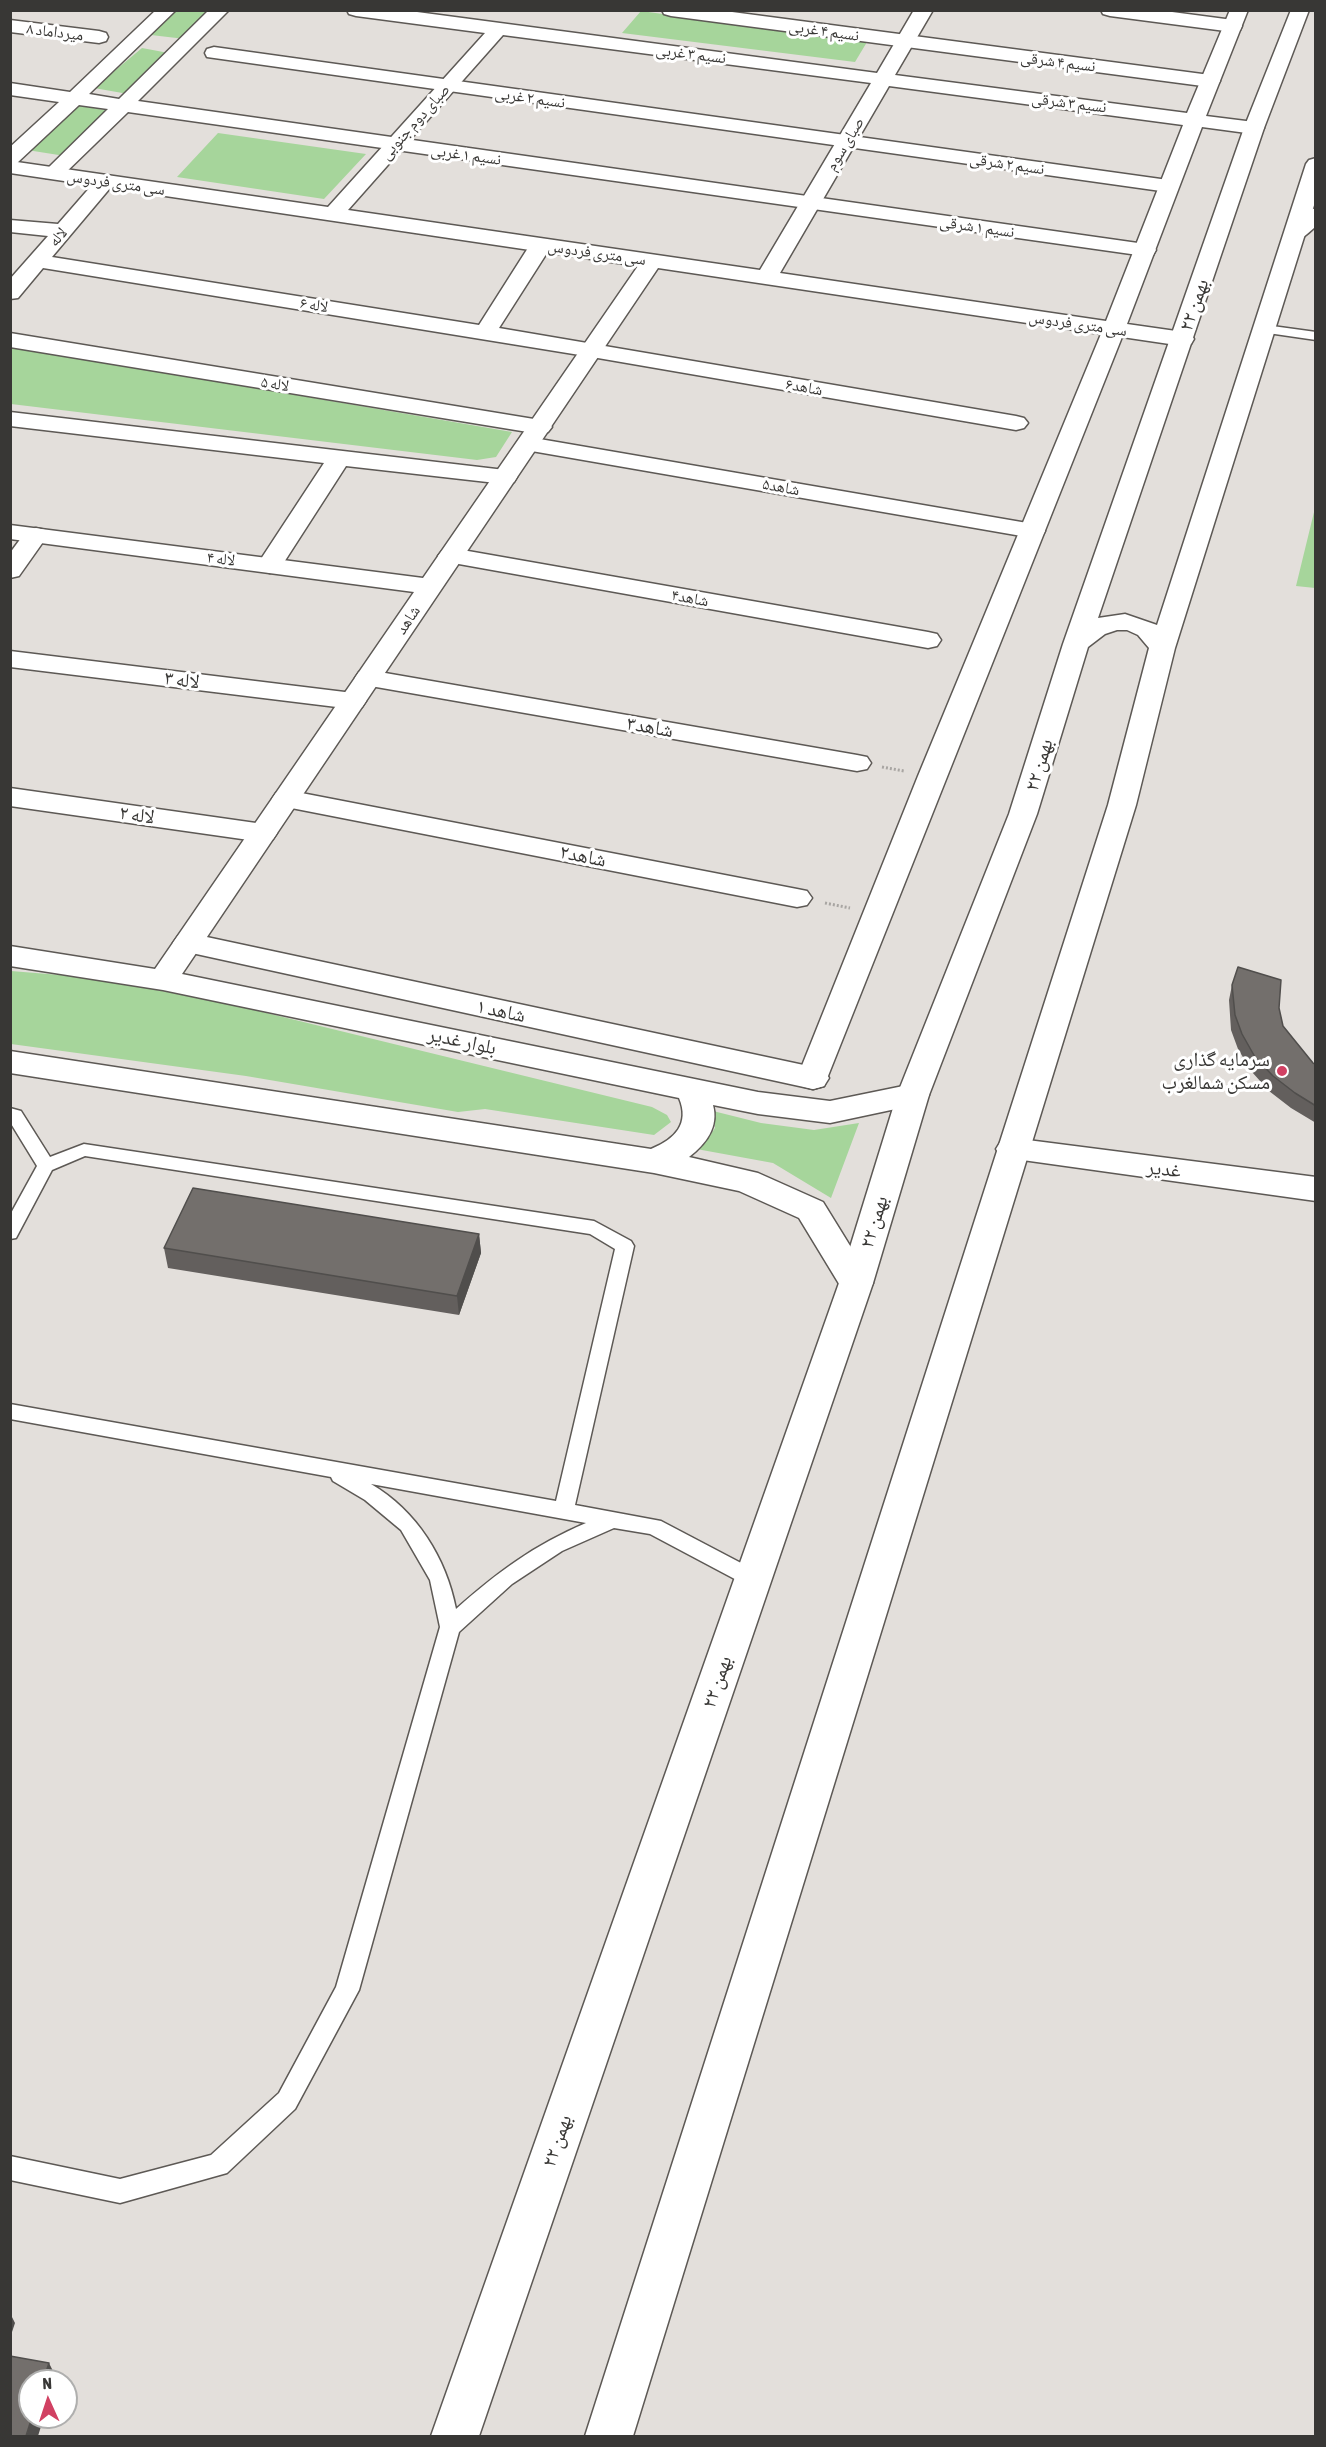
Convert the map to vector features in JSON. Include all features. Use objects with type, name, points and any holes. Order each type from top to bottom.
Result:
[{"type":"main road","points":[[53,174],[123,105],[158,45],[167,10]]},
{"type":"main road","points":[[10,159],[76,98],[158,45],[220,10]]},
{"type":"main road","name":"نسیم ۳ غربی","points":[[356,10],[884,79]]},
{"type":"main road","name":"نسیم ۴ غربی","points":[[671,10],[905,43]]},
{"type":"main road","name":"صبای سوم","points":[[766,278],[924,10]]},
{"type":"main road","points":[[879,913],[932,776],[1114,329],[1168,186],[1236,18],[1110,10]]},
{"type":"main road","name":"۲۲ بهمن","points":[[455,2436],[856,1283],[913,1095],[1023,814],[1076,644],[1254,128],[1300,10]]},
{"type":"main road","name":"میرداماد ۸","points":[[10,26],[99,37]]},
{"type":"main road","name":"صبای دوم جنوبی","points":[[333,214],[498,29]]},
{"type":"main road","name":"نسیم ۴ شرقی","points":[[905,43],[1210,81]]},
{"type":"main road","name":"نسیم ۲ غربی","points":[[214,53],[846,142]]},
{"type":"main road","name":"نسیم ۳ شرقی","points":[[884,79],[1254,128]]},
{"type":"main road","name":"نسیم ۱ غربی","points":[[10,89],[810,204]]},
{"type":"main road","name":"نسیم ۲ شرقی","points":[[846,142],[1168,186]]},
{"type":"main road","points":[[609,2436],[1122,805],[1162,648],[1265,329],[1305,224],[1316,164]]},
{"type":"main road","name":"سی متری فردوس","points":[[10,167],[1183,339]]},
{"type":"main road","name":"لاله","points":[[10,293],[106,181]]},
{"type":"main road","name":"نسیم ۱ شرقی","points":[[810,204],[1145,250]]},
{"type":"main road","points":[[10,226],[62,231]]},
{"type":"main road","points":[[485,333],[541,245]]},
{"type":"main road","name":"لاله ۶","points":[[37,261],[592,350]]},
{"type":"main road","name":"شاهد","points":[[163,980],[652,261]]},
{"type":"main road","name":"لاله ۵","points":[[10,340],[534,435]]},
{"type":"main road","name":"شاهد۶","points":[[592,350],[1016,423]]},
{"type":"main road","points":[[10,418],[505,477]]},
{"type":"main road","name":"شاهد۵","points":[[534,435],[1033,531]]},
{"type":"main road","points":[[270,565],[340,457]]},
{"type":"main road","name":"لاله ۴","points":[[10,532],[431,586]]},
{"type":"main road","points":[[10,571],[36,535]]},
{"type":"main road","name":"شاهد۴","points":[[452,556],[928,640]]},
{"type":"main road","points":[[1076,644],[1094,630],[1109,623],[1130,622],[1146,628],[1158,637],[1162,648]]},
{"type":"main road","name":"لاله ۳","points":[[10,659],[353,701]]},
{"type":"main road","name":"شاهد۳","points":[[368,678],[857,763]]},
{"type":"main road","name":"لاله ۲","points":[[10,797],[263,833]]},
{"type":"main road","name":"شاهد۲","points":[[286,799],[797,898]]},
{"type":"main road","name":"شاهد ۱","points":[[188,943],[813,1078],[879,913]]},
{"type":"main road","name":"بلوار غدیر","points":[[10,957],[163,980],[758,1103],[830,1112],[913,1095]]},
{"type":"main road","points":[[10,1062],[654,1161],[747,1181],[812,1210],[856,1283]]},
{"type":"main road","points":[[654,1161],[687,1143],[697,1130],[700,1115],[698,1101],[689,1087]]},
{"type":"main road","name":"غدیر","points":[[1012,1149],[1316,1189]]},
{"type":"lane","points":[[1265,329],[1316,336]]},
{"type":"lane","points":[[10,1114],[15,1115],[46,1166]]},
{"type":"lane","points":[[10,1233],[46,1166],[84,1150],[594,1228],[625,1246],[564,1511]]},
{"type":"lane","points":[[10,1411],[654,1527],[753,1579]]},
{"type":"lane","points":[[10,2168],[120,2191],[218,2165],[287,2102],[347,1990],[450,1627],[440,1579],[408,1524],[372,1494],[328,1468]]},
{"type":"lane","points":[[450,1627],[505,1578],[555,1545],[612,1520]]},
{"type":"path","points":[[857,763],[932,776]]},
{"type":"path","points":[[797,898],[879,913]]},
{"type":"green space","points":[[176,11],[213,11],[185,39],[151,35]]},
{"type":"green space","points":[[641,11],[867,42],[855,62],[622,33]]},
{"type":"green space","points":[[142,48],[174,54],[128,94],[94,88]]},
{"type":"green space","points":[[76,105],[110,111],[65,156],[27,150]]},
{"type":"green space","points":[[218,133],[366,154],[324,199],[177,177]]},
{"type":"green space","points":[[10,346],[512,432],[496,457],[477,460],[11,404]]},
{"type":"green space","points":[[1315,508],[1315,588],[1296,586]]},
{"type":"green space","points":[[11,971],[97,978],[242,1007],[652,1107],[667,1115],[671,1122],[654,1135],[485,1109],[458,1112],[246,1076],[11,1044]]},
{"type":"green space","points":[[713,1111],[761,1123],[814,1130],[859,1123],[831,1198],[773,1163],[691,1148],[704,1144],[715,1128]]},
{"type":"building","points":[[1238,967],[1281,980],[1279,1008],[1283,1026],[1316,1065],[1316,1106],[1273,1076],[1255,1057],[1242,1034],[1235,1015],[1232,985]]},
{"type":"building","points":[[193,1188],[479,1234],[457,1296],[164,1248]]},
{"type":"building","points":[[10,2356],[49,2363],[47,2369],[18,2369],[18,2429],[28,2429],[26,2436],[10,2436]]},
{"type":"place","name":"سرمایه گذاری مسکن شمالغرب","points":[[1282,1071]]}]
